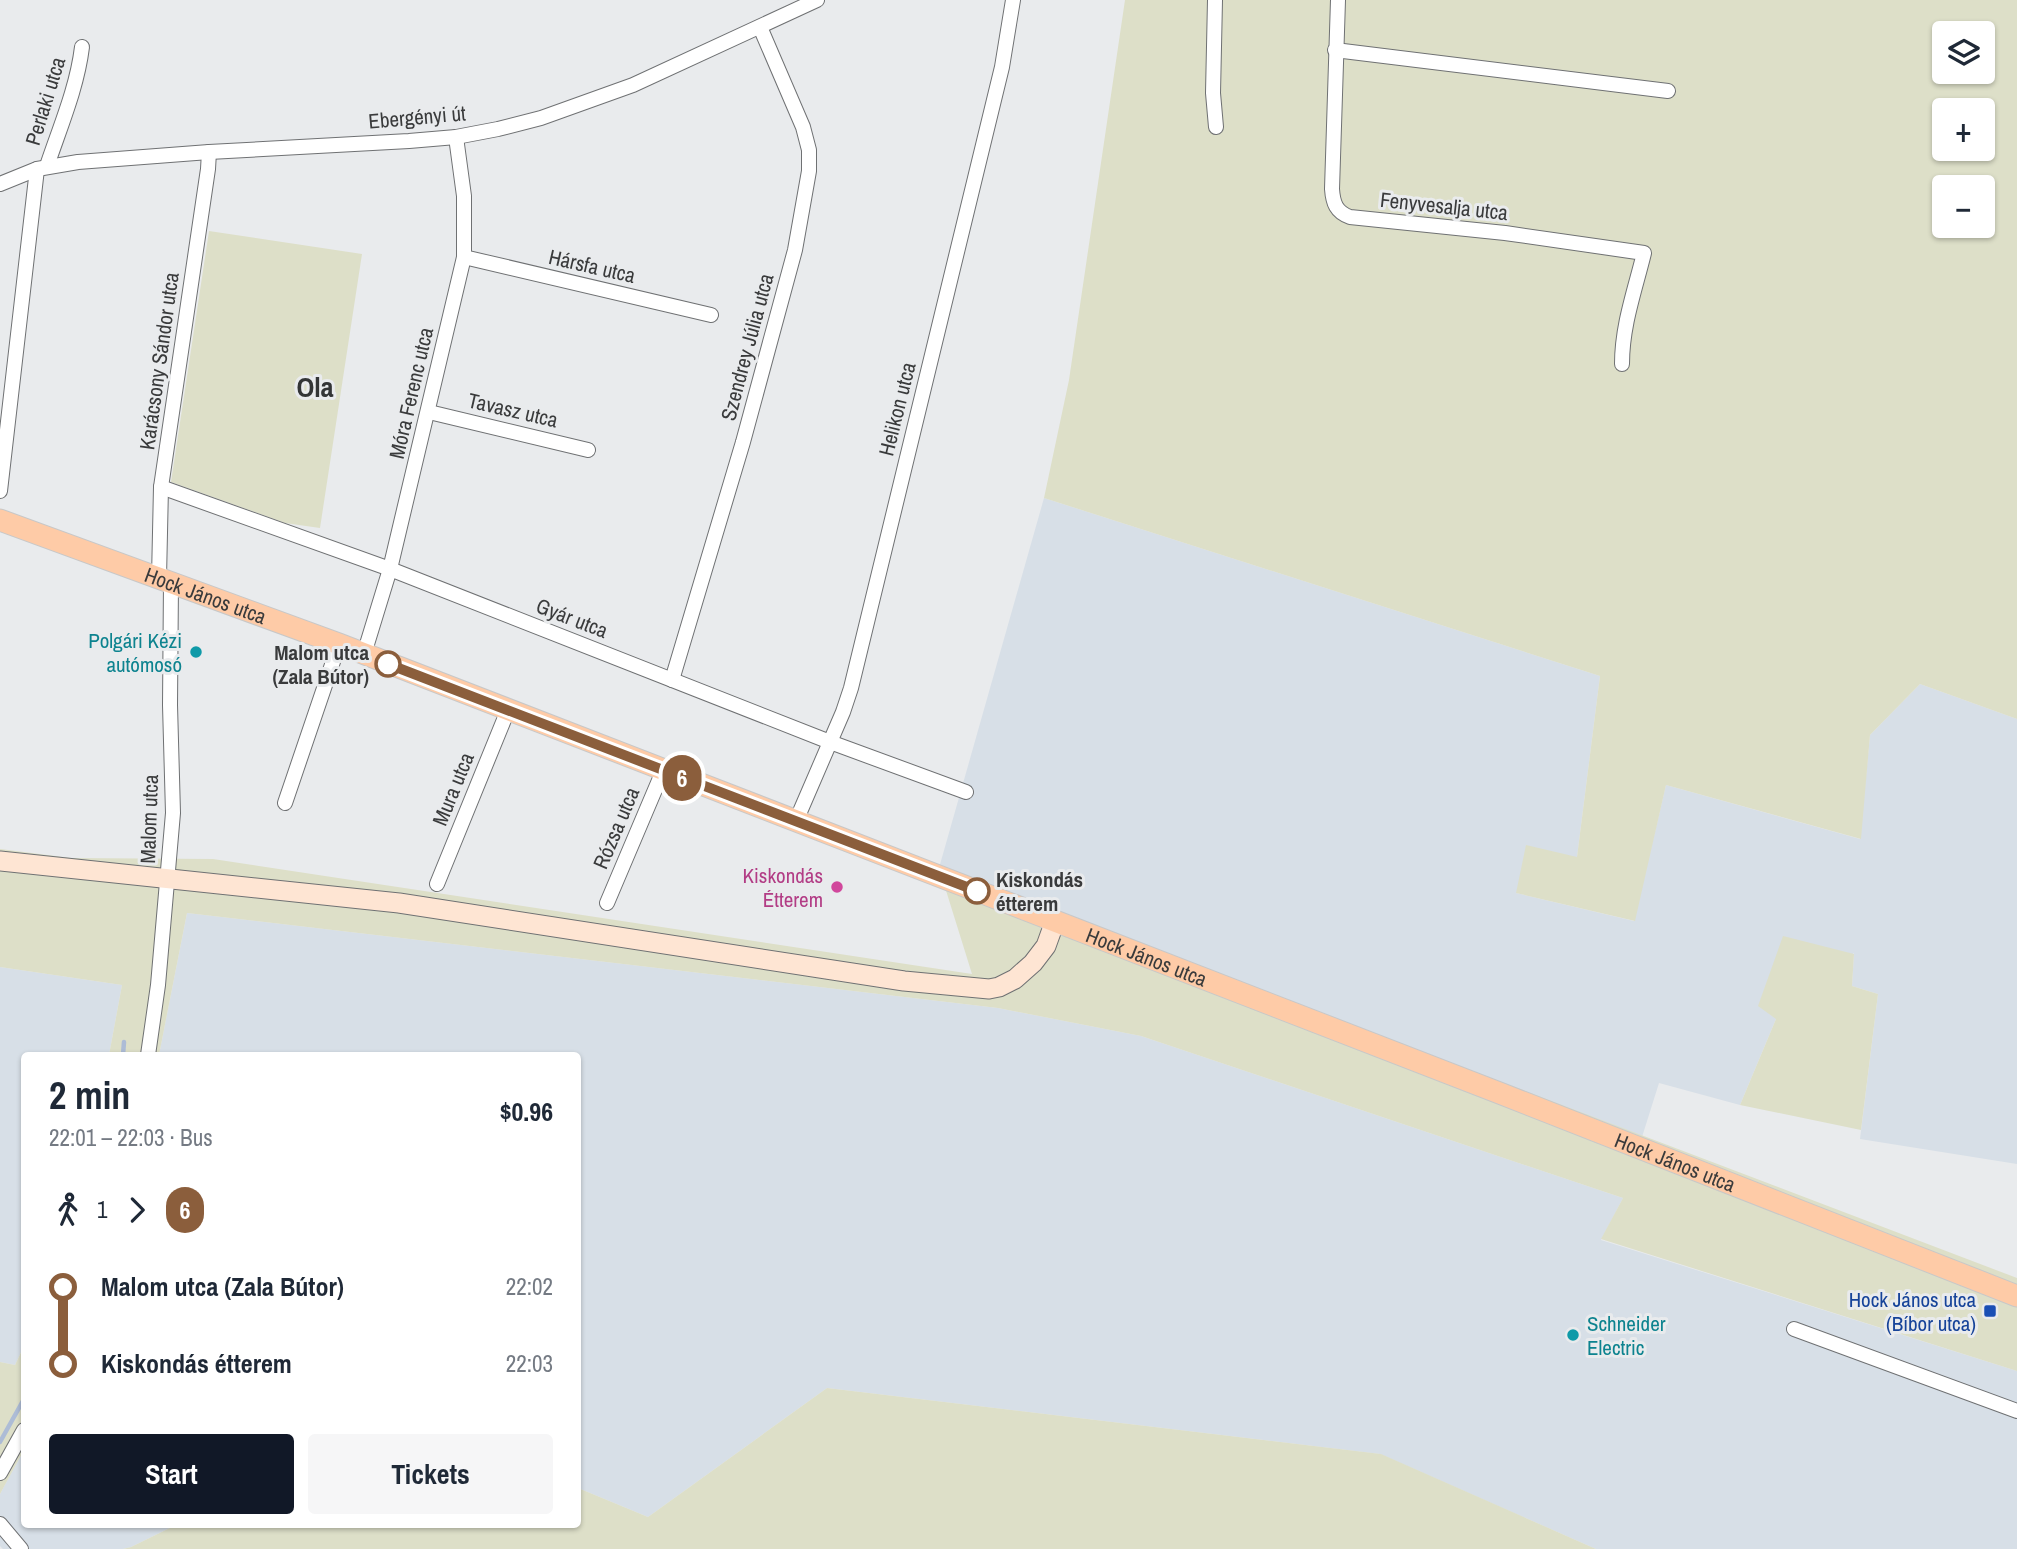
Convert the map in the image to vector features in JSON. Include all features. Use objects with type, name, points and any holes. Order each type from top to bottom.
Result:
[{"type":"main road","name":"Hock János utca","points":[[0,520],[339,644],[2017,1296]]},
{"type":"street","name":"Ebergényi út","points":[[0,184],[42,167],[78,162],[456,137],[530,121],[633,85],[817,0]]},
{"type":"street","name":"Helikon utca","points":[[796,821],[843,712],[861,648],[999,80],[1013,0]]},
{"type":"street","points":[[1216,0],[1213,93],[1216,127]]},
{"type":"street","name":"Fenyvesalja utca","points":[[1338,0],[1332,188],[1333,200],[1341,214],[1644,253],[1627,316],[1622,364]]},
{"type":"street","name":"Szendrey Júlia utca","points":[[672,680],[743,442],[794,250],[808,180],[809,149],[803,127],[760,27]]},
{"type":"street","name":"Perlaki utca","points":[[0,491],[42,167],[74,88],[82,47]]},
{"type":"street","points":[[1335,50],[1668,91]]},
{"type":"street","name":"Móra Ferenc utca","points":[[364,654],[390,569],[464,257],[464,196],[456,137]]},
{"type":"street","name":"Karácsony Sándor utca","points":[[165,580],[161,487],[209,152]]},
{"type":"street","name":"Hársfa utca","points":[[464,257],[711,315]]},
{"type":"street","name":"Tavasz utca","points":[[429,412],[588,450]]},
{"type":"street","name":"Gyár utca","points":[[161,487],[390,569],[830,742],[965,792]]},
{"type":"street","name":"Malom utca","points":[[148,1052],[155,1012],[173,813],[165,580]]},
{"type":"street","points":[[285,803],[339,644]]},
{"type":"street","name":"Mura utca","points":[[437,884],[508,710]]},
{"type":"street","name":"Rózsa utca","points":[[607,903],[663,771]]},
{"type":"street","points":[[0,861],[399,903],[904,981],[989,989],[1007,984],[1033,963],[1046,946],[1055,921]]},
{"type":"street","points":[[1794,1329],[2017,1411]]},
{"type":"street","points":[[0,1473],[21,1435]]},
{"type":"street","points":[[0,1524],[20,1549]]},
{"type":"shaded area","points":[[1044,498],[1600,676],[1577,857],[1516,893],[1634,921],[1666,785],[1860,839],[1870,735],[1920,684],[2017,719],[2017,1164],[1860,1139],[1878,994],[1852,986],[1854,953],[1776,1019],[1740,1105],[1659,1083],[1642,1137],[939,868]]},
{"type":"shaded area","points":[[187,913],[998,1008],[1141,1036],[1623,1198],[1601,1240],[2017,1371],[2017,1549],[1596,1549],[1380,1454],[827,1388],[648,1517],[581,1489],[581,1052],[160,1052]]},
{"type":"shaded area","points":[[0,967],[122,985],[110,1052],[21,1052],[21,1352],[15,1365],[0,1362]]},
{"type":"shaded area","points":[[21,1456],[21,1528],[170,1528],[123,1549],[3,1549],[0,1546],[0,1494]]},
{"type":"green space","points":[[1125,0],[2017,0],[2017,719],[1920,684],[1870,735],[1861,839],[1666,785],[1635,921],[1516,893],[1526,845],[1577,857],[1600,676],[1044,498],[1069,380]]},
{"type":"green space","points":[[209,231],[362,254],[320,528],[285,523],[171,482]]},
{"type":"green space","points":[[0,849],[71,858],[213,859],[972,974],[939,868],[2017,1278],[2017,1371],[1601,1239],[1623,1198],[1141,1036],[998,1008],[187,913],[160,1052],[110,1052],[122,985],[0,967]]},
{"type":"green space","points":[[1783,936],[1854,954],[1852,986],[1878,994],[1861,1130],[1740,1105],[1776,1019],[1758,1006]]},
{"type":"green space","points":[[21,1352],[21,1456],[0,1494],[0,1362],[15,1365]]},
{"type":"green space","points":[[827,1388],[1381,1454],[1596,1549],[123,1549],[170,1528],[581,1528],[581,1489],[648,1517]]},
{"type":"waterway","points":[[123,1052],[124,1042]]},
{"type":"waterway","points":[[0,1442],[21,1404]]},
{"type":"bus line","name":"6","points":[[388,664],[977,891]]},
{"type":"place","name":"Polgári Kézi autómosó","points":[[196,652]]},
{"type":"place","name":"Malom utca (Zala Bútor)","points":[[388,664]]},
{"type":"place","name":"Kiskondás Étterem","points":[[837,887]]},
{"type":"place","name":"Kiskondás étterem","points":[[977,891]]},
{"type":"place","name":"Hock János utca (Bíbor utca)","points":[[1990,1311]]},
{"type":"place","name":"Schneider Electric","points":[[1573,1335]]},
{"type":"district","name":"Ola","points":[[315,387]]}]
